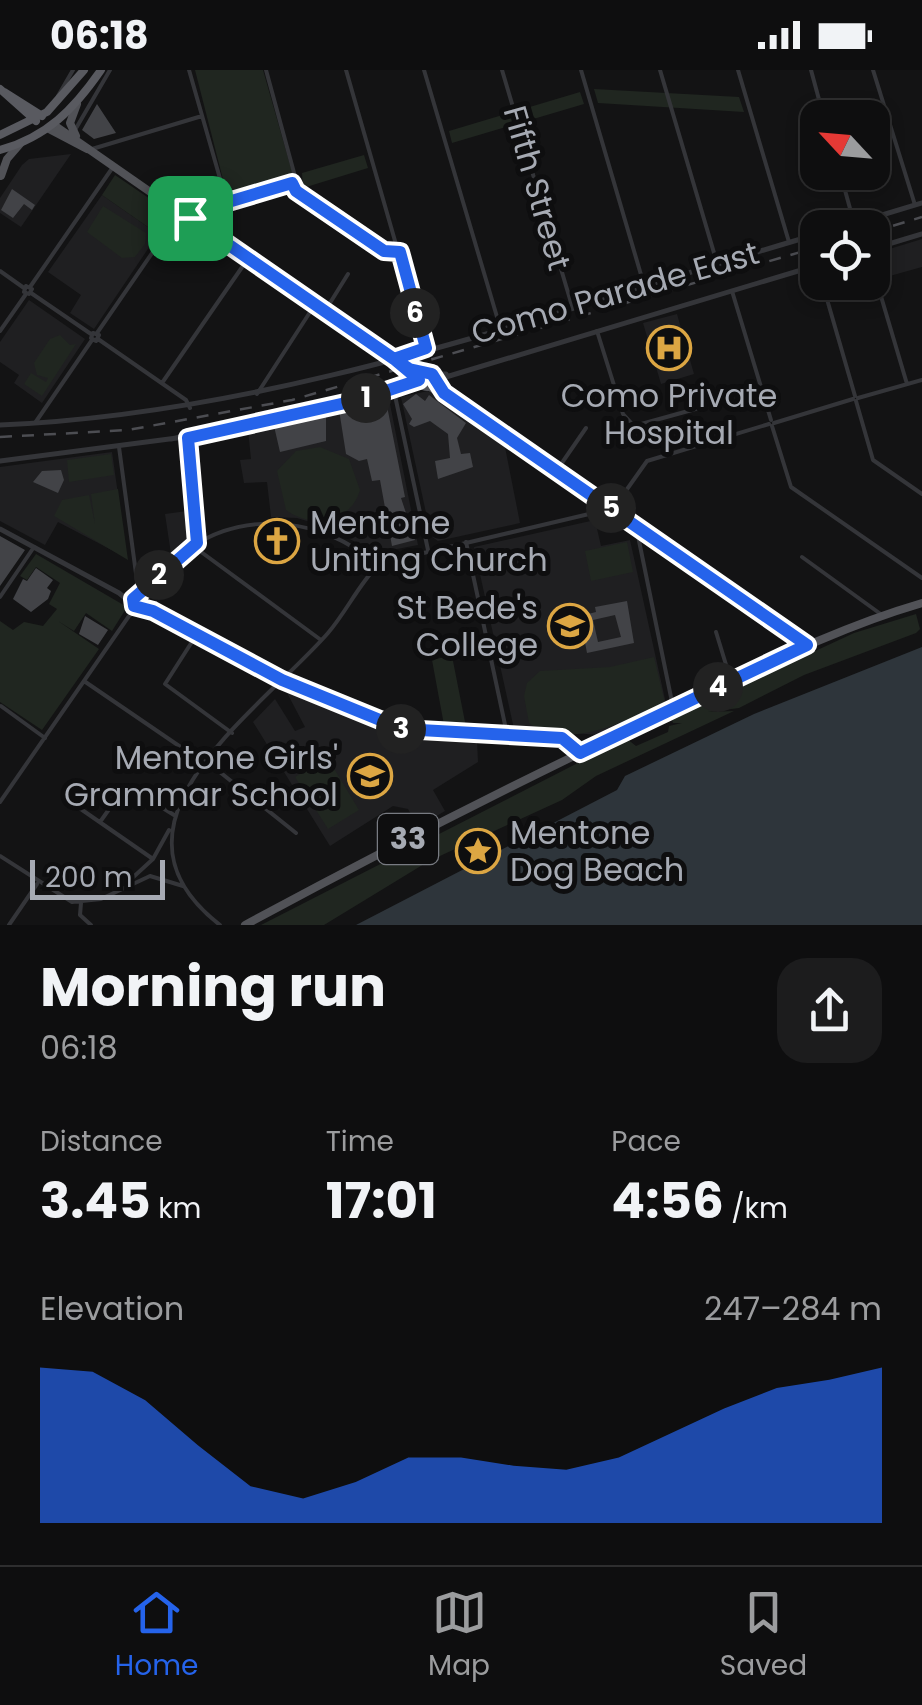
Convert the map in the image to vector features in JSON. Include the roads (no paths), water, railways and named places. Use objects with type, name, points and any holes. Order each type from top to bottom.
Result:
[{"type":"highway","points":[[0,135],[38,118],[56,104],[84,70]]},
{"type":"highway","points":[[0,150],[51,127],[105,72]]},
{"type":"highway","points":[[2,90],[51,127]]},
{"type":"highway","points":[[22,106],[56,104]]},
{"type":"highway","points":[[14,131],[22,106]]},
{"type":"main road","points":[[77,104],[70,122],[77,137]]},
{"type":"main road","points":[[51,127],[77,137],[91,150]]},
{"type":"main road","points":[[51,127],[91,150],[427,380],[807,645]]},
{"type":"main road","points":[[0,187],[6,159],[20,144]]},
{"type":"main road","name":"33","points":[[246,925],[562,761],[673,708],[807,645],[922,603]]},
{"type":"street","points":[[56,104],[58,92],[73,70]]},
{"type":"street","points":[[190,70],[226,203]]},
{"type":"street","points":[[266,70],[296,191],[384,251],[400,252]]},
{"type":"street","points":[[346,70],[426,348]]},
{"type":"street","points":[[424,70],[500,327]]},
{"type":"street","name":"Fifth Street","points":[[502,70],[572,306]]},
{"type":"street","points":[[581,70],[644,285]]},
{"type":"street","points":[[660,70],[717,264]]},
{"type":"street","points":[[738,70],[790,242]]},
{"type":"street","points":[[811,70],[819,100]]},
{"type":"street","points":[[873,70],[918,204],[890,212]]},
{"type":"street","points":[[77,137],[78,118],[105,72]]},
{"type":"street","points":[[91,150],[202,116]]},
{"type":"street","points":[[0,330],[114,166]]},
{"type":"street","points":[[190,218],[198,211],[294,182]]},
{"type":"street","points":[[34,423],[181,212]]},
{"type":"street","points":[[890,244],[922,234]]},
{"type":"street","name":"Como Parade East","points":[[0,424],[190,408],[257,394],[394,359],[800,239]]},
{"type":"street","points":[[162,383],[248,258]]},
{"type":"street","points":[[0,461],[201,434],[403,389],[800,271]]},
{"type":"street","points":[[0,272],[162,383],[190,408]]},
{"type":"street","points":[[325,311],[349,273]]},
{"type":"street","points":[[732,291],[791,487],[922,578]]},
{"type":"street","points":[[827,300],[872,460],[922,494]]},
{"type":"street","points":[[882,300],[907,384]]},
{"type":"street","points":[[257,394],[315,304]]},
{"type":"street","points":[[597,331],[622,414],[634,426],[728,400]]},
{"type":"street","points":[[129,616],[134,600],[170,562],[195,544],[234,528],[295,525],[333,536],[377,562],[603,512],[611,508],[647,461],[921,382]]},
{"type":"street","points":[[394,391],[428,550]]},
{"type":"street","points":[[557,470],[586,428]]},
{"type":"street","points":[[172,439],[201,434]]},
{"type":"street","points":[[188,438],[199,528],[195,544]]},
{"type":"street","points":[[119,446],[137,581]]},
{"type":"street","points":[[640,527],[636,539],[673,708]]},
{"type":"street","points":[[199,528],[211,538]]},
{"type":"street","points":[[0,529],[282,680],[402,729],[508,734],[560,741],[572,743],[576,755]]},
{"type":"street","points":[[466,542],[508,734]]},
{"type":"street","points":[[195,544],[321,640]]},
{"type":"street","points":[[0,597],[34,547]]},
{"type":"street","points":[[802,557],[882,615]]},
{"type":"street","points":[[126,885],[161,845],[186,785],[321,640],[377,562]]},
{"type":"street","points":[[0,802],[129,616],[142,605],[149,587]]},
{"type":"street","points":[[716,632],[732,681]]},
{"type":"street","points":[[197,634],[165,684],[232,734]]},
{"type":"street","points":[[84,681],[205,762],[296,834]]},
{"type":"street","points":[[1,706],[45,738]]},
{"type":"street","points":[[560,741],[562,761]]},
{"type":"street","points":[[130,786],[174,816]]},
{"type":"street","points":[[100,822],[117,798]]},
{"type":"street","points":[[76,805],[153,858]]},
{"type":"street","points":[[171,826],[171,846],[183,886],[220,925]]},
{"type":"street","points":[[161,845],[171,846]]},
{"type":"street","points":[[0,856],[62,898],[81,902],[101,899],[150,876]]},
{"type":"street","points":[[144,868],[150,876],[183,886]]},
{"type":"street","points":[[9,925],[38,883]]},
{"type":"street","points":[[81,902],[80,916],[92,925]]},
{"type":"railway","points":[[890,227],[922,217]]},
{"type":"railway","points":[[0,437],[128,430],[292,400],[800,252]]},
{"type":"place","name":"Como Private Hospital","points":[[669,348]]},
{"type":"place","name":"Mentone Uniting Church","points":[[277,541]]},
{"type":"place","name":"St Bede's College","points":[[570,626]]},
{"type":"place","name":"Mentone Girls' Grammar School","points":[[370,776]]},
{"type":"place","name":"Mentone Dog Beach","points":[[478,851]]}]
